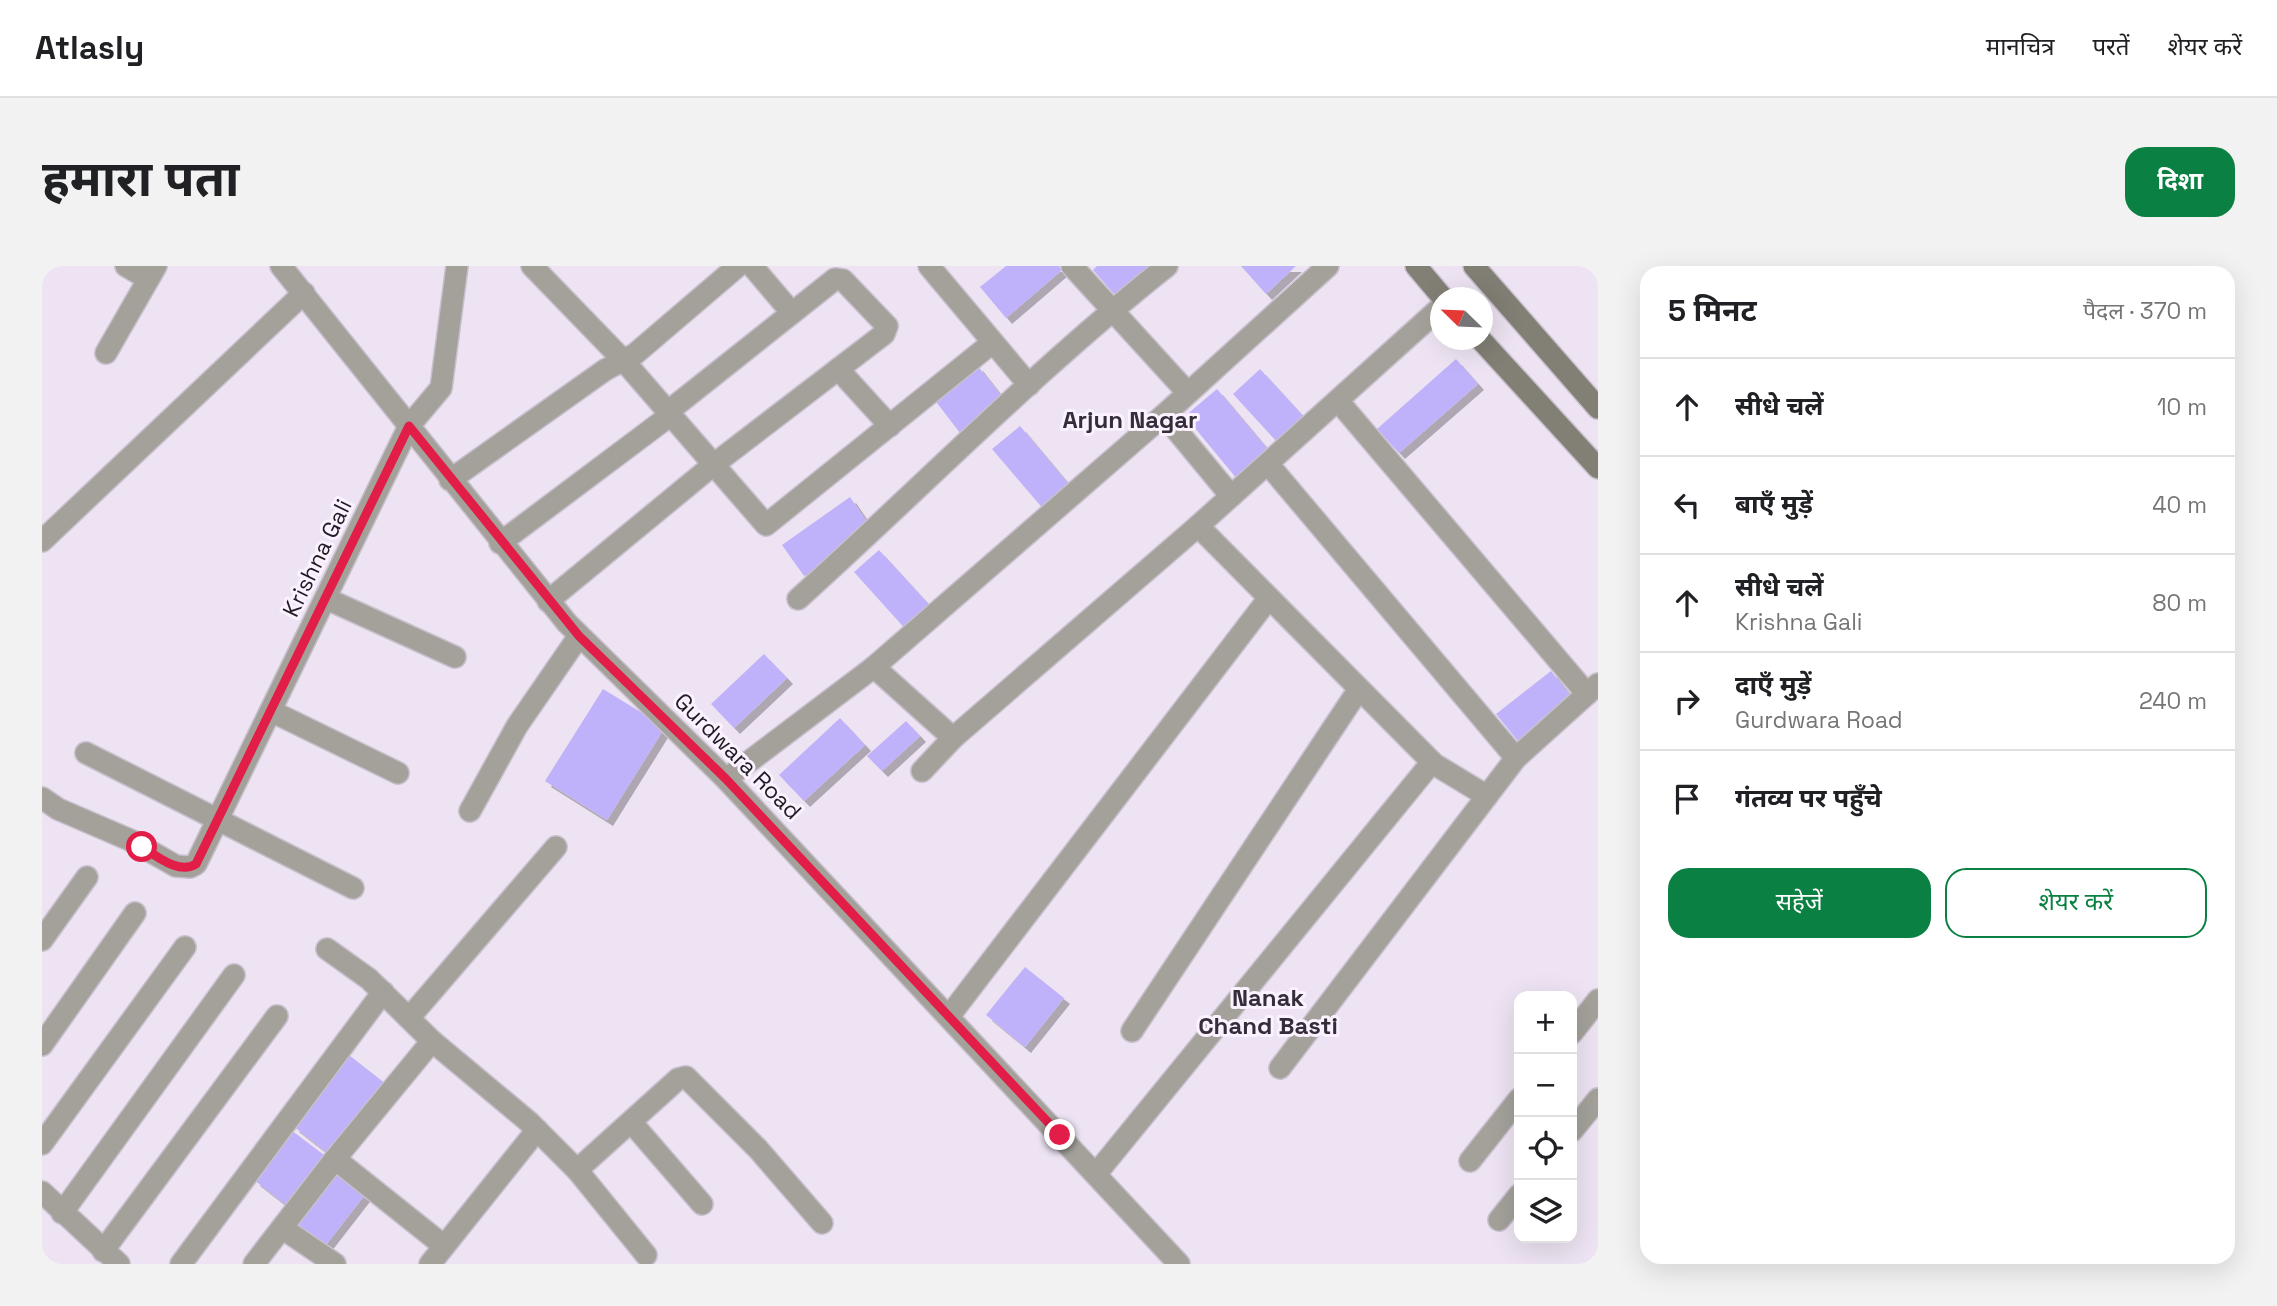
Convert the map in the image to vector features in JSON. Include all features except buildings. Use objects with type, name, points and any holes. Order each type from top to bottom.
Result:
[{"type":"main road","points":[[1416,266],[1434,287]]},
{"type":"main road","points":[[1474,266],[1598,408]]},
{"type":"main road","points":[[1490,350],[1598,468]]},
{"type":"street","points":[[106,354],[152,272],[126,266]]},
{"type":"street","name":"Gurdwara Road","points":[[281,266],[450,481],[579,636],[726,779],[950,1015],[1179,1264]]},
{"type":"street","name":"Krishna Gali","points":[[42,798],[58,809],[130,840],[176,866],[190,867],[196,864],[409,426],[441,388],[457,266]]},
{"type":"street","points":[[450,481],[605,370],[624,361],[738,266]]},
{"type":"street","points":[[752,266],[792,313]]},
{"type":"street","points":[[929,266],[1029,385]]},
{"type":"street","points":[[1072,266],[1187,392]]},
{"type":"street","points":[[798,599],[1111,311],[1167,266]]},
{"type":"street","points":[[726,779],[874,667],[1164,415],[1328,266]]},
{"type":"street","points":[[534,267],[624,361],[761,522],[769,525],[992,343]]},
{"type":"street","points":[[500,542],[669,414],[838,277],[887,326],[884,334],[713,465],[548,601]]},
{"type":"street","points":[[42,541],[303,293]]},
{"type":"street","points":[[922,771],[953,738],[1339,402],[1430,317]]},
{"type":"street","points":[[838,369],[890,426]]},
{"type":"street","points":[[1280,1068],[1516,758],[1593,689],[1339,402]]},
{"type":"street","points":[[1164,415],[1231,496]]},
{"type":"street","points":[[1268,464],[1516,758]]},
{"type":"street","points":[[1198,526],[1432,762],[1487,796]]},
{"type":"street","points":[[950,1015],[1269,598]]},
{"type":"street","points":[[327,599],[455,657]]},
{"type":"street","points":[[470,811],[517,726],[555,667],[579,636]]},
{"type":"street","points":[[874,667],[953,738]]},
{"type":"street","points":[[1132,1031],[1359,689]]},
{"type":"street","points":[[271,711],[398,772]]},
{"type":"street","points":[[86,753],[353,888]]},
{"type":"street","points":[[1096,1174],[1432,762]]},
{"type":"street","points":[[409,1018],[556,847]]},
{"type":"street","points":[[42,940],[88,877]]},
{"type":"street","points":[[42,1045],[135,913]]},
{"type":"street","points":[[42,1144],[185,947]]},
{"type":"street","points":[[327,948],[383,992],[432,1041],[537,1130],[577,1170],[646,1255]]},
{"type":"street","points":[[62,1213],[234,975]]},
{"type":"street","points":[[181,1264],[383,992]]},
{"type":"street","points":[[1577,1027],[1598,1000]]},
{"type":"street","points":[[42,1192],[111,1257],[277,1016]]},
{"type":"street","points":[[254,1264],[335,1159],[432,1041]]},
{"type":"street","points":[[577,1170],[678,1079],[686,1077],[758,1149],[822,1223]]},
{"type":"street","points":[[1577,1125],[1598,1098]]},
{"type":"street","points":[[1470,1161],[1514,1105]]},
{"type":"street","points":[[632,1123],[702,1203]]},
{"type":"street","points":[[430,1264],[537,1130]]},
{"type":"street","points":[[335,1159],[444,1246]]},
{"type":"street","points":[[1499,1220],[1514,1201]]},
{"type":"street","points":[[282,1228],[335,1264]]},
{"type":"district","name":"Arjun Nagar","points":[[1130,419]]},
{"type":"district","name":"Nanak Chand Basti","points":[[1268,1011]]},
{"type":"route","points":[[142,847],[176,866],[190,867],[196,864],[409,426],[464,498],[579,636],[726,779],[1060,1135]]}]
